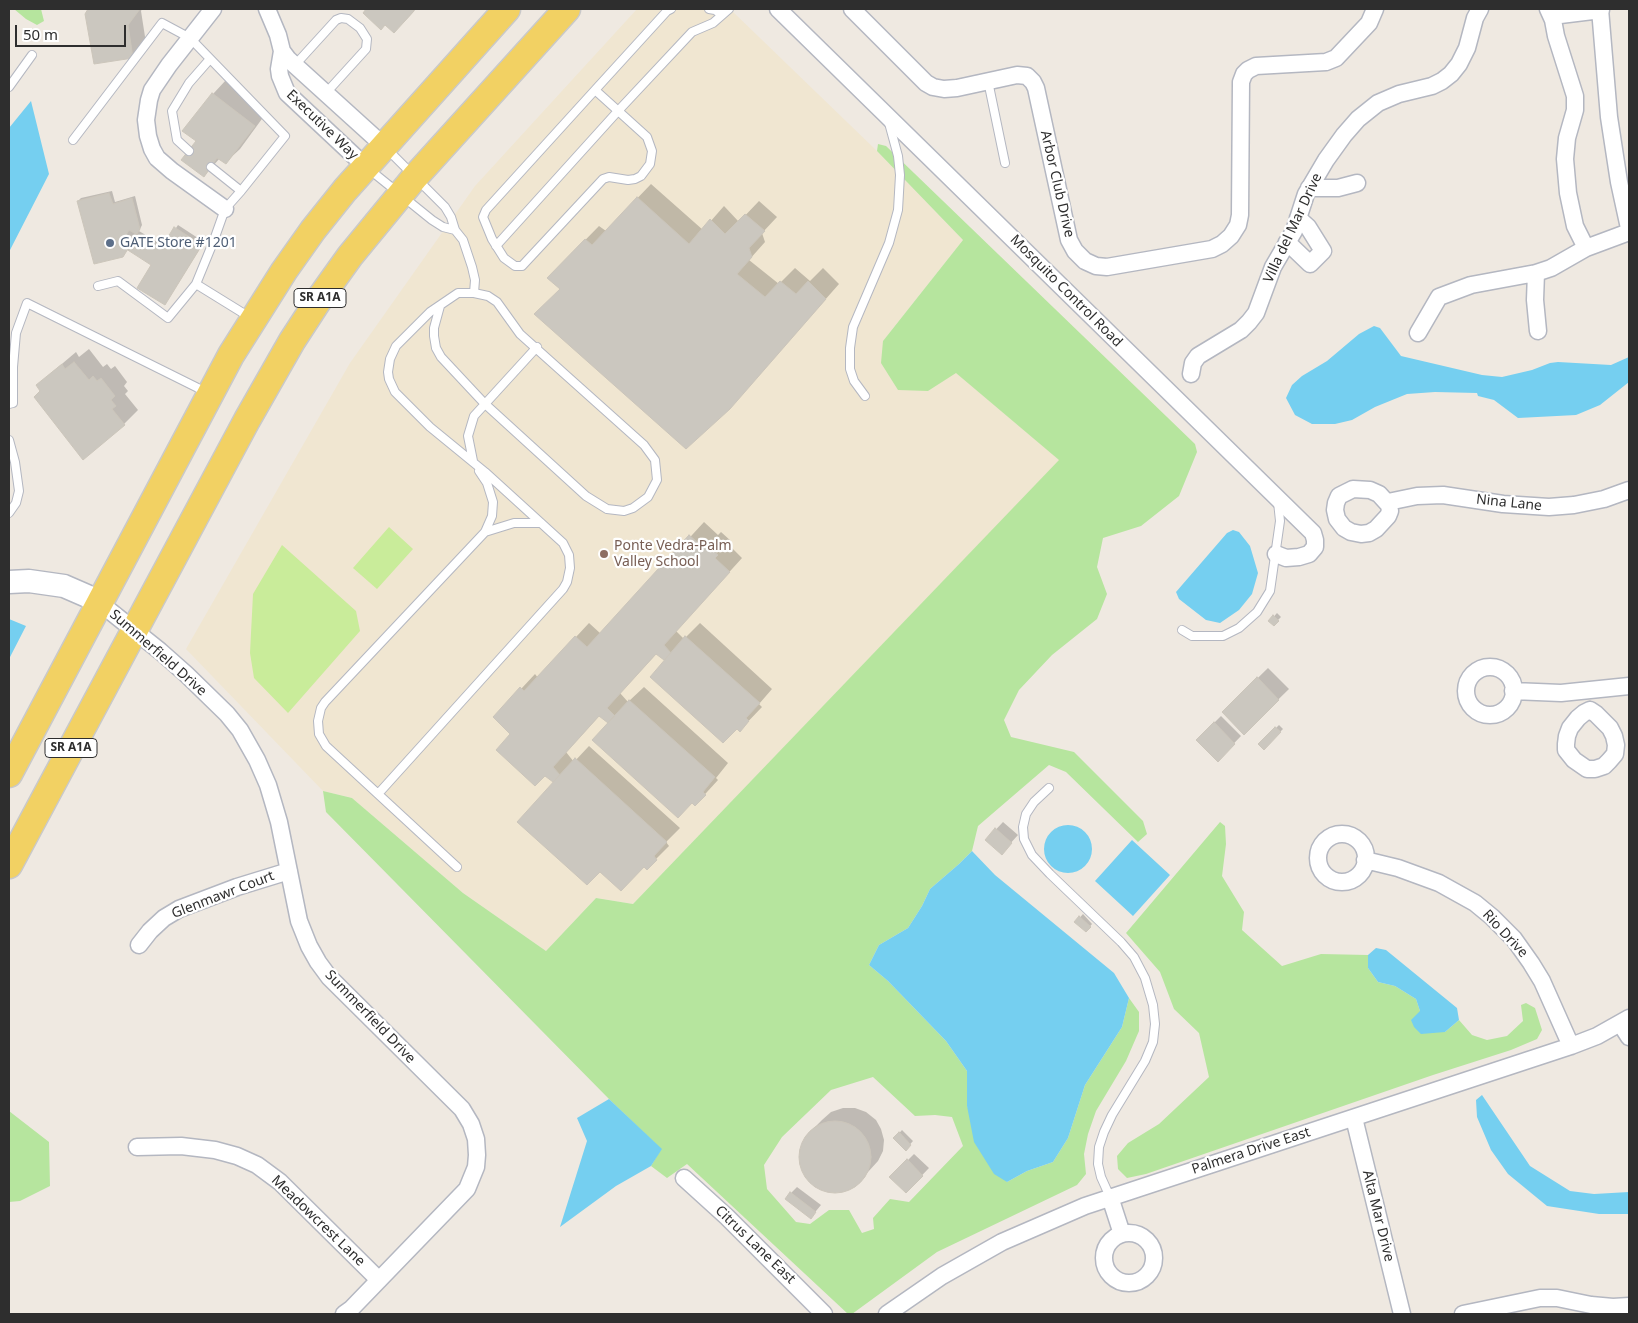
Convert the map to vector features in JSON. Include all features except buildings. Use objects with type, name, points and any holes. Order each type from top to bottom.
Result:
[{"type":"main road","name":"SR A1A","points":[[9,774],[211,394],[253,319],[284,271],[313,230],[366,167],[506,9]]},
{"type":"main road","name":"SR A1A","points":[[9,865],[247,420],[292,341],[320,298],[350,256],[408,186],[567,9]]},
{"type":"street","points":[[213,9],[152,90],[146,120],[152,149],[158,158],[172,171],[225,209]]},
{"type":"street","name":"Executive Way","points":[[267,9],[278,35],[282,51],[279,69],[287,93],[366,167]]},
{"type":"street","name":"Mosquito Control Road","points":[[778,9],[1312,533],[1315,547],[1309,554],[1286,558],[1276,554]]},
{"type":"street","name":"Arbor Club Drive","points":[[852,9],[926,83],[933,87],[944,89],[957,88],[1017,75],[1026,76],[1033,82],[1036,88],[1069,240],[1074,251],[1085,261],[1096,266],[1107,267],[1212,249],[1222,244],[1231,236],[1238,225],[1240,215],[1241,82],[1244,74],[1256,66],[1326,62],[1336,58],[1369,23],[1375,9]]},
{"type":"street","name":"Villa del Mar Drive","points":[[1191,374],[1193,363],[1198,356],[1241,330],[1256,313],[1273,267],[1294,231],[1309,188],[1344,135],[1358,119],[1378,103],[1399,94],[1432,86],[1451,74],[1459,64],[1467,48],[1474,18],[1480,9]]},
{"type":"street","points":[[1586,248],[1575,226],[1568,193],[1565,159],[1567,138],[1575,110],[1575,96],[1550,12],[1600,9],[1609,117],[1619,182],[1629,228]]},
{"type":"street","name":"Executive Way","points":[[282,51],[384,146]]},
{"type":"street","points":[[1309,188],[1338,188],[1358,183]]},
{"type":"street","points":[[1287,242],[1310,264],[1323,251],[1308,227],[1298,218]]},
{"type":"street","points":[[1418,333],[1439,297],[1471,285],[1536,273],[1551,268],[1586,248],[1629,232]]},
{"type":"street","points":[[1536,273],[1535,300],[1538,331]]},
{"type":"street","name":"Nina Lane","points":[[1388,502],[1417,496],[1443,496],[1503,504],[1549,507],[1574,505],[1629,490]]},
{"type":"street","points":[[9,582],[29,581],[64,586],[100,604]]},
{"type":"street","name":"Summerfield Drive","points":[[100,604],[186,674],[227,714],[240,730],[257,760],[268,785],[279,822],[299,921],[318,962],[329,976],[462,1109],[471,1124],[476,1140],[477,1156],[476,1167],[467,1189],[344,1314]]},
{"type":"street","points":[[1513,691],[1561,693],[1629,686]]},
{"type":"street","points":[[1589,691],[1590,710]]},
{"type":"street","name":"Rio Drive","points":[[1365,860],[1398,868],[1439,883],[1458,892],[1492,917],[1514,939],[1531,963],[1542,981],[1571,1046]]},
{"type":"street","name":"Glenmawr Court","points":[[138,945],[150,930],[164,918],[179,909],[289,870]]},
{"type":"street","name":"Palmera Drive East","points":[[887,1314],[942,1276],[1002,1242],[1043,1223],[1110,1197],[1354,1118],[1626,1026]]},
{"type":"street","name":"Alta Mar Drive","points":[[1354,1118],[1402,1314]]},
{"type":"street","name":"Meadowcrest Lane","points":[[138,1147],[181,1146],[215,1150],[237,1156],[257,1165],[280,1182],[379,1280]]},
{"type":"street","name":"Citrus Lane East","points":[[684,1178],[824,1314]]},
{"type":"street","points":[[1110,1197],[1122,1234]]},
{"type":"street","points":[[1463,1314],[1540,1298],[1557,1298],[1605,1310],[1629,1306]]},
{"type":"lane","points":[[596,90],[647,137],[652,151],[650,164],[635,179],[628,180],[609,177],[603,179],[522,266],[515,266],[504,258],[496,246],[483,217],[486,210],[596,90],[671,9]]},
{"type":"lane","points":[[708,9],[715,10],[722,15]]},
{"type":"lane","points":[[496,246],[692,32],[714,23],[729,9]]},
{"type":"lane","points":[[295,65],[336,20],[341,18],[348,19],[360,28],[366,39],[366,48],[356,62],[326,93]]},
{"type":"lane","points":[[73,140],[162,23],[190,38],[285,136],[225,209],[196,284],[168,318],[118,281],[98,286]]},
{"type":"lane","points":[[9,87],[32,55]]},
{"type":"lane","points":[[188,151],[177,140],[172,110],[189,83],[210,59]]},
{"type":"lane","points":[[988,81],[1005,163]]},
{"type":"lane","points":[[865,396],[854,381],[850,369],[850,348],[853,327],[889,243],[898,210],[900,174],[889,117]]},
{"type":"lane","points":[[384,146],[408,186],[432,220],[443,227],[455,230]]},
{"type":"lane","points":[[366,167],[408,186],[445,207],[451,217],[455,230],[462,240],[472,266],[475,280],[474,293]]},
{"type":"lane","points":[[211,168],[241,191]]},
{"type":"lane","points":[[196,284],[253,319]]},
{"type":"lane","points":[[378,794],[563,588],[567,582],[570,568],[569,555],[563,543],[473,462],[430,427],[394,392],[389,379],[390,359],[396,346],[430,312],[458,293],[474,293],[488,296],[497,302],[520,334],[537,347],[651,452],[655,460],[657,480],[648,497],[633,508],[624,511],[607,509],[597,504],[484,403],[441,356],[436,348],[434,336],[434,328],[440,306]]},
{"type":"lane","points":[[11,403],[16,333],[27,303],[211,394]]},
{"type":"lane","points":[[457,868],[326,746],[318,728],[318,721],[321,708],[485,532],[492,516],[492,496],[487,483],[473,462],[468,436],[474,416],[484,403],[537,347]]},
{"type":"lane","points":[[9,440],[15,462],[19,491],[16,503],[9,513]]},
{"type":"lane","points":[[1182,630],[1192,636],[1208,638],[1224,636],[1239,628],[1257,612],[1270,591],[1280,521],[1278,500]]},
{"type":"lane","points":[[485,532],[514,522],[540,523]]},
{"type":"lane","points":[[1049,788],[1034,802],[1026,814],[1023,827],[1024,839],[1032,855],[1134,957],[1145,978],[1153,1005],[1155,1024],[1153,1042],[1145,1061],[1112,1115],[1099,1147],[1098,1164],[1101,1177],[1110,1197]]},
{"type":"shaded area","name":"Ponte Vedra-Palm Valley School","points":[[637,9],[730,9],[877,151],[963,240],[883,341],[928,391],[956,372],[1060,460],[633,904],[596,898],[546,951],[463,893],[352,798],[323,791],[186,649],[350,363],[475,186]]},
{"type":"green space","points":[[14,9],[41,9],[44,21],[37,25]]},
{"type":"green space","points":[[878,144],[886,146],[1195,444],[1197,452],[1179,496],[1141,526],[1103,538],[1097,567],[1107,594],[1097,619],[1052,655],[1019,690],[1004,720],[1011,737],[1074,752],[1143,821],[1147,834],[1138,842],[1066,772],[1049,765],[978,826],[972,851],[930,889],[908,928],[879,945],[869,965],[888,981],[946,1041],[967,1071],[967,1106],[1007,1182],[1027,1171],[1053,1162],[1068,1138],[1085,1085],[1122,1027],[1129,998],[1139,1012],[1139,1031],[1126,1061],[1096,1111],[1088,1134],[1084,1154],[1086,1174],[1077,1185],[937,1252],[852,1314],[848,1314],[687,1164],[667,1178],[651,1166],[661,1149],[609,1099],[326,812],[323,791],[352,798],[463,893],[546,951],[596,898],[633,904],[1059,460],[956,373],[928,391],[898,390],[881,363],[883,341],[963,240],[877,151]],"holes":[[[873,1077],[915,1116],[935,1115],[952,1117],[963,1146],[909,1202],[890,1199],[873,1218],[874,1229],[862,1233],[849,1210],[829,1210],[810,1224],[796,1222],[767,1189],[764,1165],[782,1137],[831,1090]]]},
{"type":"green space","points":[[389,527],[413,549],[377,589],[353,568]]},
{"type":"green space","points":[[282,545],[356,611],[360,631],[288,713],[254,678],[250,653],[253,594]]},
{"type":"green space","points":[[1220,822],[1225,826],[1226,844],[1222,876],[1244,912],[1242,930],[1282,966],[1321,954],[1368,955],[1368,968],[1378,982],[1395,986],[1416,999],[1420,1011],[1445,1032],[1459,1020],[1472,1035],[1487,1040],[1507,1036],[1523,1021],[1521,1005],[1526,1003],[1535,1008],[1542,1030],[1537,1039],[1511,1050],[1146,1174],[1127,1178],[1118,1169],[1117,1156],[1128,1143],[1159,1124],[1209,1077],[1199,1033],[1174,1009],[1160,972],[1126,933]]},
{"type":"green space","points":[[9,1111],[49,1142],[50,1186],[20,1201],[9,1202]]},
{"type":"water","points":[[31,101],[49,174],[9,252],[9,128]]},
{"type":"water","points":[[1374,326],[1380,328],[1401,356],[1482,375],[1502,377],[1558,362],[1611,365],[1629,357],[1629,382],[1600,405],[1576,415],[1518,418],[1494,400],[1478,396],[1477,393],[1435,392],[1407,394],[1375,407],[1352,420],[1335,424],[1312,424],[1295,415],[1286,398],[1292,385],[1302,376],[1327,361],[1359,334]]},
{"type":"water","points":[[1233,530],[1239,532],[1250,546],[1258,573],[1252,594],[1239,610],[1220,623],[1206,620],[1179,599],[1176,592],[1227,533]]},
{"type":"water","points":[[9,619],[26,626],[9,659]]},
{"type":"water","points":[[1068,825],[1077,827],[1085,832],[1090,840],[1092,849],[1090,858],[1085,866],[1077,871],[1068,873],[1059,871],[1051,866],[1046,858],[1044,849],[1046,840],[1051,832],[1059,827]]},
{"type":"water","points":[[1132,840],[1170,875],[1133,916],[1095,881]]},
{"type":"water","points":[[972,851],[995,875],[1114,973],[1129,998],[1122,1027],[1085,1085],[1068,1138],[1053,1162],[1027,1171],[1007,1182],[994,1174],[974,1142],[967,1106],[967,1071],[946,1041],[888,981],[869,965],[879,945],[908,928],[930,889]]},
{"type":"water","points":[[1376,948],[1386,950],[1457,1008],[1459,1020],[1445,1032],[1421,1034],[1414,1027],[1411,1020],[1420,1011],[1416,999],[1395,986],[1378,982],[1368,968],[1368,955]]},
{"type":"water","points":[[1482,1095],[1530,1166],[1570,1191],[1594,1194],[1629,1192],[1629,1214],[1599,1214],[1547,1206],[1508,1174],[1491,1150],[1477,1117],[1476,1100]]},
{"type":"water","points":[[609,1099],[662,1149],[651,1166],[616,1186],[560,1227],[587,1141],[577,1118]]},
{"type":"place","name":"GATE Store #1201","points":[[110,243]]},
{"type":"place","name":"Ponte Vedra-Palm Valley School","points":[[604,554]]}]
